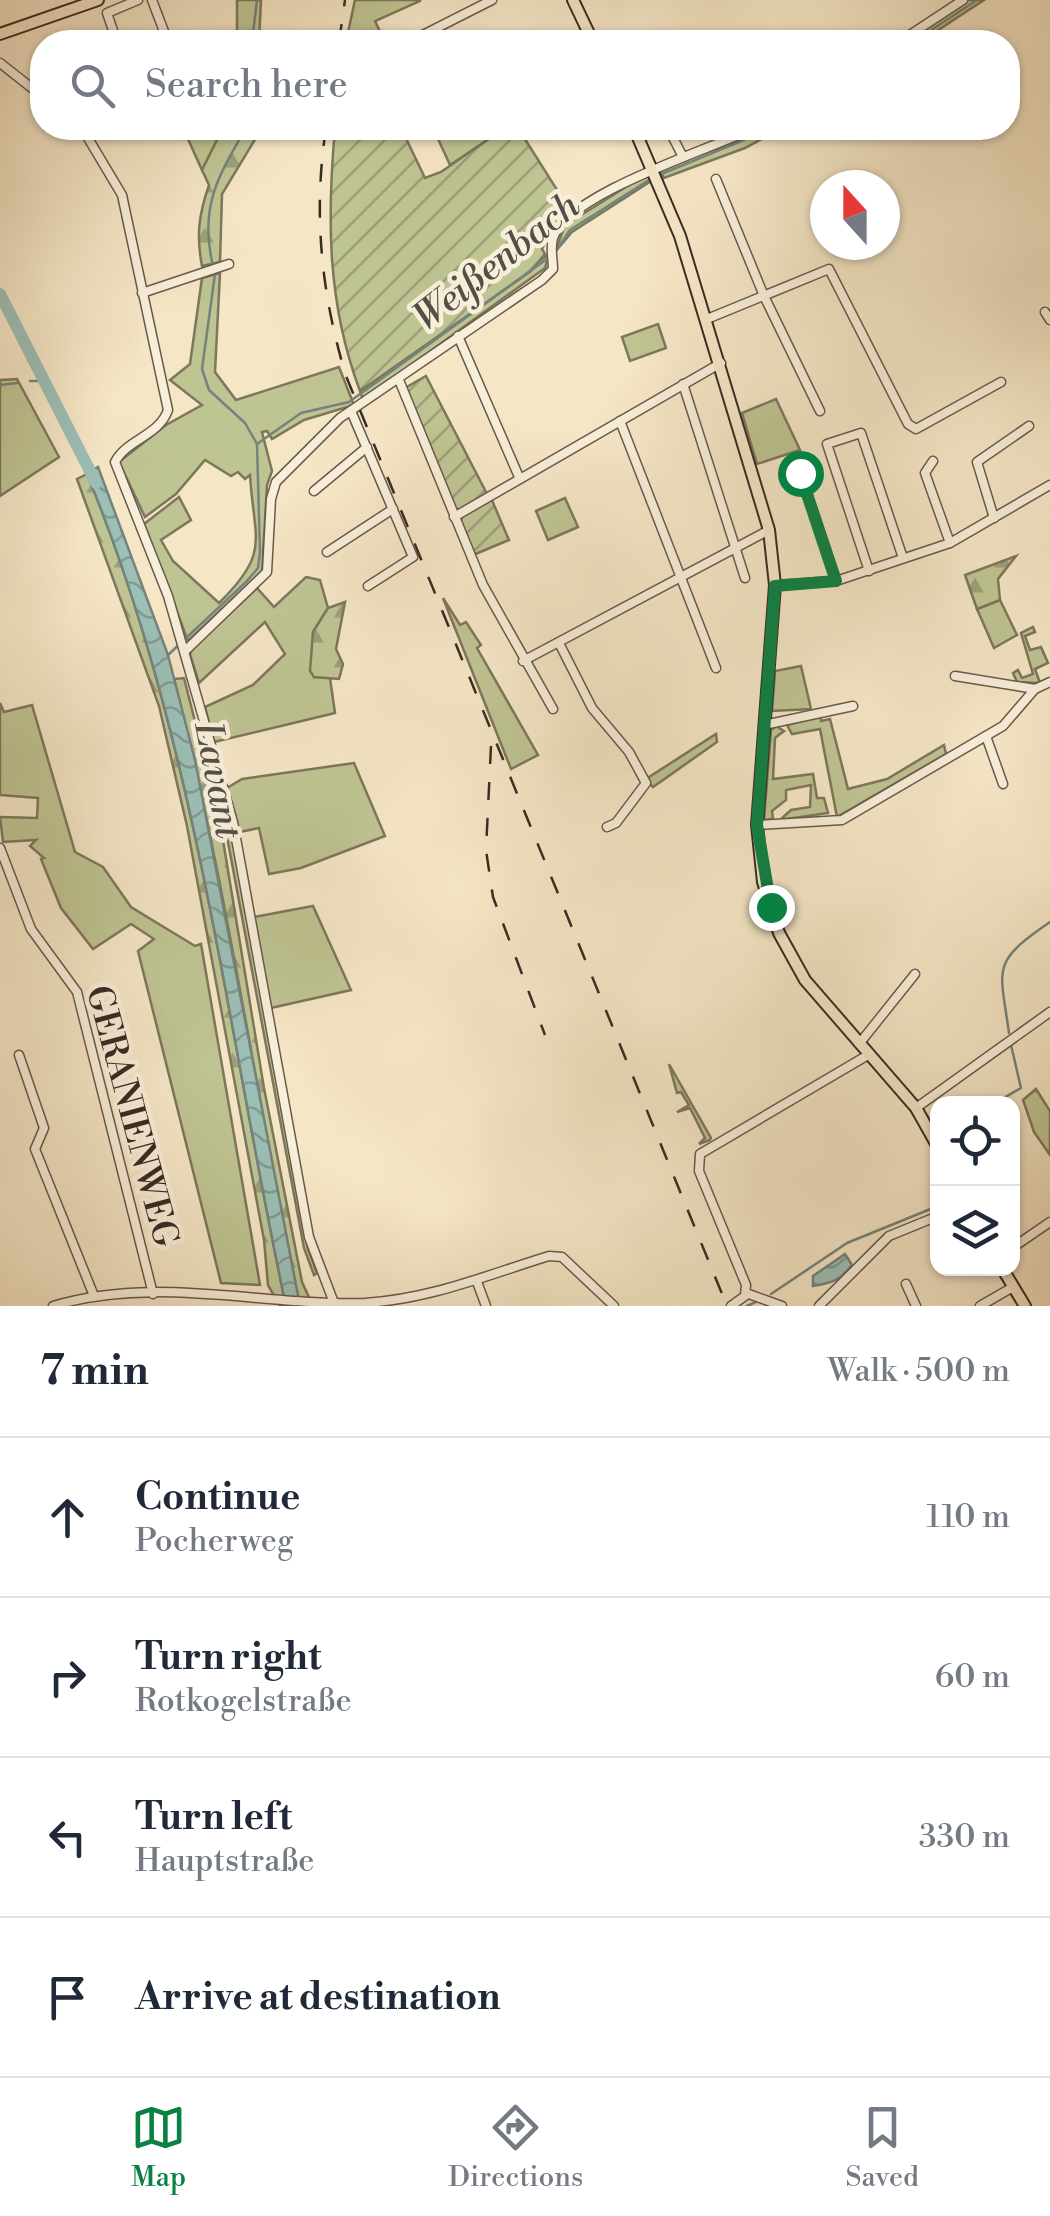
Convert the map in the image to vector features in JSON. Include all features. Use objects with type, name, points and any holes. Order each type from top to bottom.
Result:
[{"type":"main road","points":[[0,34],[98,0]]},
{"type":"main road","points":[[573,0],[587,30]]},
{"type":"main road","points":[[639,140],[722,363],[769,530],[775,586],[757,825],[764,882],[779,933],[805,980],[916,1108],[930,1133]]},
{"type":"main road","points":[[1007,1276],[1025,1306]]},
{"type":"street","points":[[112,30],[106,13],[138,0]]},
{"type":"street","points":[[152,0],[163,30]]},
{"type":"street","points":[[432,30],[492,0]]},
{"type":"street","points":[[917,30],[963,0]]},
{"type":"street","points":[[0,64],[30,87]]},
{"type":"street","points":[[89,140],[122,195],[168,410],[163,423],[120,454],[115,462],[185,648],[234,822],[309,1237],[334,1303]]},
{"type":"street","points":[[674,140],[682,156]]},
{"type":"street","points":[[185,648],[267,572],[271,498],[276,482],[351,411],[542,280],[552,269],[552,245],[564,222],[682,156],[723,140]]},
{"type":"street","points":[[716,178],[764,296],[820,411]]},
{"type":"street","points":[[142,292],[229,264]]},
{"type":"street","points":[[707,320],[829,268],[908,424],[916,429],[1001,382]]},
{"type":"street","points":[[458,336],[519,477]]},
{"type":"street","points":[[454,518],[722,363]]},
{"type":"street","points":[[400,380],[454,518],[523,661],[553,709]]},
{"type":"street","points":[[684,384],[745,578]]},
{"type":"street","points":[[351,411],[413,557],[368,586]]},
{"type":"street","points":[[620,421],[716,668]]},
{"type":"street","points":[[994,518],[977,462],[1030,426]]},
{"type":"street","points":[[869,571],[827,444],[861,433],[902,558]]},
{"type":"street","points":[[314,491],[367,447]]},
{"type":"street","points":[[934,461],[925,473],[950,543]]},
{"type":"street","points":[[800,473],[836,581]]},
{"type":"street","points":[[775,586],[836,581],[950,543],[1050,486]]},
{"type":"street","points":[[327,552],[393,509]]},
{"type":"street","points":[[523,661],[769,530]]},
{"type":"street","points":[[559,643],[592,708],[629,752],[646,783],[607,828]]},
{"type":"street","points":[[955,676],[1035,689]]},
{"type":"street","points":[[757,825],[842,820],[1003,726],[1035,689],[1048,683],[1050,694]]},
{"type":"street","points":[[764,725],[853,706]]},
{"type":"street","points":[[986,736],[1003,784]]},
{"type":"street","name":"GERANIENWEG","points":[[0,848],[31,928],[77,992],[153,1294]]},
{"type":"street","points":[[859,1044],[915,974]]},
{"type":"street","points":[[916,1108],[1050,1012]]},
{"type":"street","points":[[19,1055],[44,1128],[35,1149],[94,1296]]},
{"type":"street","points":[[782,1306],[746,1293],[699,1171],[698,1158],[708,1148],[868,1055]]},
{"type":"street","points":[[819,1306],[889,1236],[930,1219]]},
{"type":"street","points":[[1020,1243],[1050,1222]]},
{"type":"street","points":[[53,1306],[94,1296],[153,1294],[334,1303],[406,1299],[477,1282],[549,1256],[562,1257],[614,1306]]},
{"type":"street","points":[[477,1282],[486,1306]]},
{"type":"street","points":[[906,1284],[916,1306]]},
{"type":"street","points":[[980,1306],[1013,1286]]},
{"type":"street","points":[[731,1306],[746,1293]]},
{"type":"green space","points":[[237,0],[261,0],[260,30],[237,30]]},
{"type":"green space","points":[[355,0],[420,0],[375,21],[379,30],[349,30]]},
{"type":"green space","points":[[968,0],[984,0],[938,30],[922,30]]},
{"type":"green space","points":[[188,140],[217,140],[202,170]]},
{"type":"green space","points":[[217,140],[255,140],[222,194],[220,262],[202,266],[200,225],[209,185],[202,170]]},
{"type":"green space","points":[[334,140],[407,140],[425,178],[441,172],[488,140],[526,140],[571,212],[557,221],[542,249],[545,254],[531,271],[360,391],[335,293],[331,195]]},
{"type":"green space","points":[[439,140],[487,140],[450,165]]},
{"type":"green space","points":[[731,140],[760,140],[664,178],[659,168]]},
{"type":"green space","points":[[647,174],[651,181],[572,232],[555,252],[565,225]]},
{"type":"green space","points":[[549,254],[545,268],[363,400],[360,391]]},
{"type":"green space","points":[[220,273],[215,372],[236,400],[339,367],[354,405],[304,420],[272,439],[267,431],[262,432],[272,471],[267,485],[262,571],[188,641],[144,524],[179,497],[191,520],[161,540],[173,561],[219,603],[246,571],[256,545],[250,475],[245,479],[238,472],[231,476],[205,460],[176,494],[145,517],[119,462],[166,425],[202,405],[170,380],[190,364],[202,278]]},
{"type":"green space","points":[[658,324],[666,348],[630,361],[622,337]]},
{"type":"green space","points":[[426,376],[487,494],[459,510],[454,508],[405,388]]},
{"type":"green space","points":[[17,379],[59,457],[0,496],[0,380]]},
{"type":"green space","points":[[776,399],[800,450],[757,464],[742,413]]},
{"type":"green space","points":[[87,474],[125,575],[182,780],[286,1306],[280,1306],[268,1285],[264,1240],[187,826],[159,706],[77,479]]},
{"type":"green space","points":[[491,498],[509,540],[473,555],[460,523],[462,517]]},
{"type":"green space","points":[[565,498],[578,527],[548,540],[536,511]]},
{"type":"green space","points":[[1016,556],[998,579],[1000,600],[977,609],[965,575]]},
{"type":"green space","points":[[306,577],[320,580],[328,608],[313,632],[314,677],[330,678],[335,713],[214,742],[205,707],[253,685],[285,654],[265,622],[199,683],[190,654],[193,648],[257,588],[274,607]]},
{"type":"green space","points":[[443,598],[460,625],[466,622],[481,645],[477,648],[538,755],[511,769]]},
{"type":"green space","points":[[1000,600],[1017,635],[994,648],[977,609]]},
{"type":"green space","points":[[345,602],[336,649],[343,664],[339,679],[314,677],[310,671],[313,632],[328,608]]},
{"type":"green space","points":[[1033,627],[1035,632],[1025,636],[1030,650],[1041,647],[1048,663],[1035,669],[1040,683],[1017,682],[1013,673],[1018,670],[1022,678],[1033,674],[1021,633]]},
{"type":"green space","points":[[801,666],[811,709],[772,711],[775,671]]},
{"type":"green space","points":[[184,678],[219,816],[264,1088],[302,1282],[313,1306],[300,1306],[226,913],[174,679]]},
{"type":"green space","points":[[0,703],[4,712],[32,705],[75,852],[103,867],[131,907],[195,946],[201,944],[260,1285],[221,1283],[138,951],[154,939],[131,924],[93,949],[61,908],[41,859],[44,858],[30,846],[36,840],[3,842],[0,817],[37,818],[38,798],[0,795]]},
{"type":"green space","points":[[820,716],[821,721],[830,719],[848,789],[887,779],[944,745],[946,754],[837,817],[820,729],[792,734],[787,725]]},
{"type":"green space","points":[[776,726],[784,731],[775,738],[773,779],[813,774],[817,798],[824,798],[828,813],[780,820],[791,810],[810,807],[811,785],[786,790],[786,800],[772,811],[773,819],[764,820],[771,730]]},
{"type":"green space","points":[[716,734],[717,742],[653,787],[646,779]]},
{"type":"green space","points":[[354,763],[385,836],[301,868],[269,874],[259,828],[240,832],[227,788],[242,779]]},
{"type":"green space","points":[[216,778],[229,818],[308,1249],[317,1273],[314,1275],[304,1248]]},
{"type":"green space","points":[[313,906],[351,990],[271,1008],[254,917]]},
{"type":"green space","points":[[669,1064],[710,1140],[699,1144],[705,1138],[690,1108],[677,1112],[689,1105],[681,1092],[677,1093]]},
{"type":"green space","points":[[1036,1089],[1050,1111],[1050,1155],[1034,1132],[1023,1100]]},
{"type":"water","points":[[98,467],[168,655],[195,760],[300,1306],[286,1306],[182,780],[125,575],[87,474]]},
{"type":"water","points":[[845,1254],[852,1265],[848,1270],[835,1280],[813,1286],[813,1276]]},
{"type":"waterway","points":[[253,30],[257,0]]},
{"type":"waterway","name":"Weißenbach","points":[[931,30],[977,0]]},
{"type":"waterway","points":[[213,266],[208,227],[213,194],[239,140]]},
{"type":"waterway","name":"Weißenbach","points":[[659,175],[744,140]]},
{"type":"waterway","name":"Weißenbach","points":[[556,251],[570,230],[652,178]]},
{"type":"waterway","name":"Weißenbach","points":[[257,444],[301,413],[349,402],[551,256]]},
{"type":"waterway","points":[[168,655],[247,581],[258,568],[260,552],[257,444],[245,423],[209,390],[202,369],[215,274]]},
{"type":"waterway","name":"Lavant","points":[[0,294],[96,483]]},
{"type":"waterway","points":[[30,381],[47,381]]},
{"type":"waterway","points":[[0,385],[17,383]]},
{"type":"waterway","points":[[1009,1033],[1004,968],[1017,947],[1050,922]]},
{"type":"waterway","points":[[1007,1096],[1021,1088],[1011,1045]]},
{"type":"waterway","points":[[771,1294],[847,1243],[930,1209]]},
{"type":"waterway","points":[[747,1306],[758,1301]]},
{"type":"railway","points":[[341,30],[345,0]]},
{"type":"railway","points":[[324,140],[320,191],[322,253],[330,314],[346,376],[727,1306]]},
{"type":"railway","points":[[491,746],[486,850],[493,897],[545,1035]]},
{"type":"route","points":[[771,907],[757,825],[775,586],[836,581],[800,473]]}]
